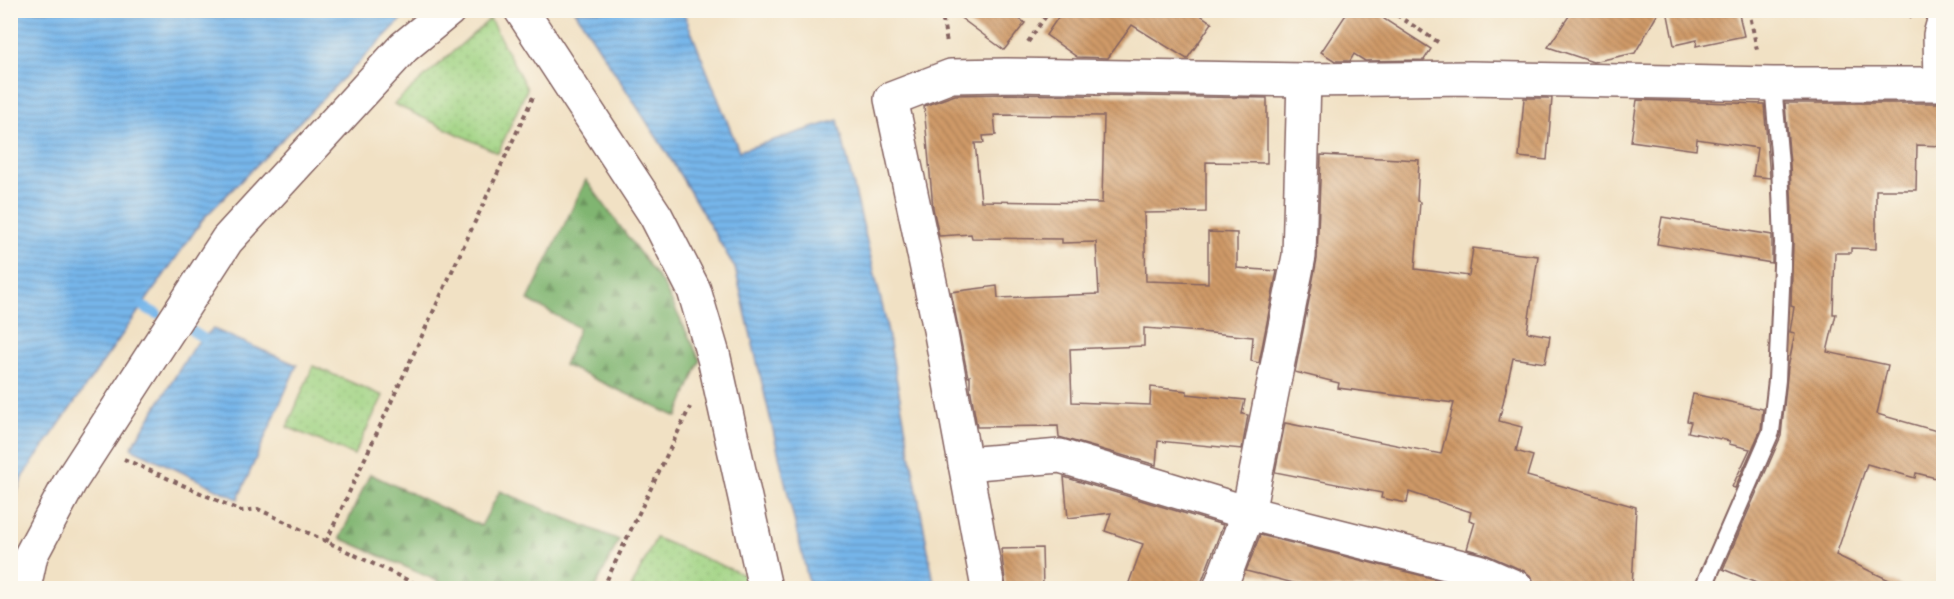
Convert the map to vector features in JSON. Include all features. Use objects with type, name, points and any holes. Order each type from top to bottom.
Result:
[{"type":"street","points":[[24,588],[31,555],[70,482],[227,240],[404,47],[449,10]]},
{"type":"street","points":[[521,10],[656,216],[694,290],[714,358],[765,588]]},
{"type":"street","points":[[988,588],[941,334],[891,99],[951,76],[1006,75],[1304,80],[1470,78],[1773,84],[1942,84],[1940,35],[1944,21]]},
{"type":"street","points":[[1220,588],[1248,513],[1299,255],[1304,80]]},
{"type":"street","points":[[965,464],[1060,456],[1248,513],[1478,571],[1517,588]]},
{"type":"lane","points":[[1703,588],[1771,432],[1777,380],[1784,243],[1773,84]]},
{"type":"path","points":[[1389,10],[1456,54],[1470,78]]},
{"type":"path","points":[[326,542],[534,95]]},
{"type":"path","points":[[603,588],[714,358]]},
{"type":"path","points":[[124,459],[241,511],[258,509],[424,588]]},
{"type":"green space","points":[[490,19],[527,89],[498,153],[394,104]]},
{"type":"green space","points":[[586,180],[664,286],[700,360],[677,417],[564,365],[579,328],[528,300]]},
{"type":"green space","points":[[313,366],[383,396],[354,455],[287,427]]},
{"type":"green space","points":[[370,474],[481,526],[500,491],[619,540],[595,588],[453,588],[340,538]]},
{"type":"green space","points":[[656,538],[747,576],[749,588],[631,588]]},
{"type":"water","points":[[11,10],[410,11],[204,218],[23,476],[11,510]]},
{"type":"water","points":[[575,11],[683,11],[739,151],[838,120],[885,317],[935,588],[810,588],[735,268],[670,158]]},
{"type":"water","points":[[213,329],[297,365],[238,499],[131,448],[194,346]]},
{"type":"building","points":[[950,10],[1007,10],[1025,23],[1004,50]]},
{"type":"building","points":[[1063,10],[1193,10],[1212,23],[1187,59],[1132,25],[1108,58],[1077,57],[1046,35]]},
{"type":"building","points":[[1349,10],[1378,10],[1384,19],[1431,49],[1424,60],[1365,61],[1354,54],[1350,61],[1335,61],[1321,52]]},
{"type":"building","points":[[1573,10],[1660,10],[1635,53],[1593,62],[1548,47]]},
{"type":"building","points":[[1667,10],[1738,10],[1744,36],[1696,46],[1697,40],[1674,45]]},
{"type":"building","points":[[955,95],[1267,98],[1267,163],[1206,162],[1206,212],[1144,213],[1146,281],[1208,283],[1208,232],[1237,233],[1237,268],[1277,271],[1259,363],[1251,361],[1253,337],[1201,332],[1144,328],[1144,346],[1070,349],[1072,402],[1150,405],[1151,387],[1187,391],[1187,394],[1245,400],[1242,414],[1248,415],[1242,449],[1158,441],[1156,465],[1059,437],[1058,426],[977,427],[970,376],[968,377],[951,292],[997,286],[998,298],[1099,294],[1096,242],[1062,243],[1062,239],[972,238],[971,234],[939,236],[933,208],[924,106]],"holes":[[[994,115],[1104,116],[1102,203],[981,201],[975,143],[984,143],[983,136],[996,135]]]},
{"type":"building","points":[[1524,98],[1552,98],[1547,160],[1519,157]]},
{"type":"building","points":[[1637,100],[1764,104],[1770,178],[1753,176],[1757,148],[1697,139],[1696,150],[1631,141]]},
{"type":"building","points":[[1785,103],[1944,103],[1944,146],[1917,145],[1916,190],[1876,190],[1876,249],[1851,248],[1851,253],[1835,253],[1833,314],[1836,314],[1827,352],[1888,365],[1877,414],[1944,433],[1944,480],[1916,473],[1915,478],[1867,464],[1836,555],[1906,588],[1768,588],[1723,569],[1781,436],[1788,367],[1795,333],[1790,332],[1794,307],[1791,306],[1793,243]]},
{"type":"building","points":[[1321,155],[1419,160],[1417,201],[1420,202],[1415,269],[1469,276],[1473,248],[1538,256],[1527,332],[1550,336],[1545,363],[1513,358],[1499,421],[1522,427],[1516,451],[1533,456],[1527,476],[1636,507],[1632,588],[1535,588],[1532,577],[1524,571],[1485,554],[1467,549],[1475,522],[1469,520],[1471,512],[1409,492],[1407,503],[1381,498],[1382,493],[1275,472],[1285,423],[1441,454],[1454,403],[1338,388],[1339,383],[1295,372],[1317,259]]},
{"type":"building","points":[[1662,217],[1772,235],[1772,263],[1657,244]]},
{"type":"building","points":[[1693,394],[1763,409],[1761,429],[1735,488],[1732,487],[1750,449],[1729,444],[1730,441],[1688,432],[1691,422],[1687,421]]},
{"type":"building","points":[[1064,477],[1223,525],[1202,581],[1202,588],[1127,588],[1143,544],[1105,531],[1111,513],[1068,518]]},
{"type":"building","points":[[1260,535],[1471,588],[1313,588],[1246,571]]},
{"type":"building","points":[[1042,548],[1043,588],[1006,588],[1001,549]]},
{"type":"waterway","points":[[142,306],[157,314]]},
{"type":"waterway","points":[[192,331],[203,338]]}]
